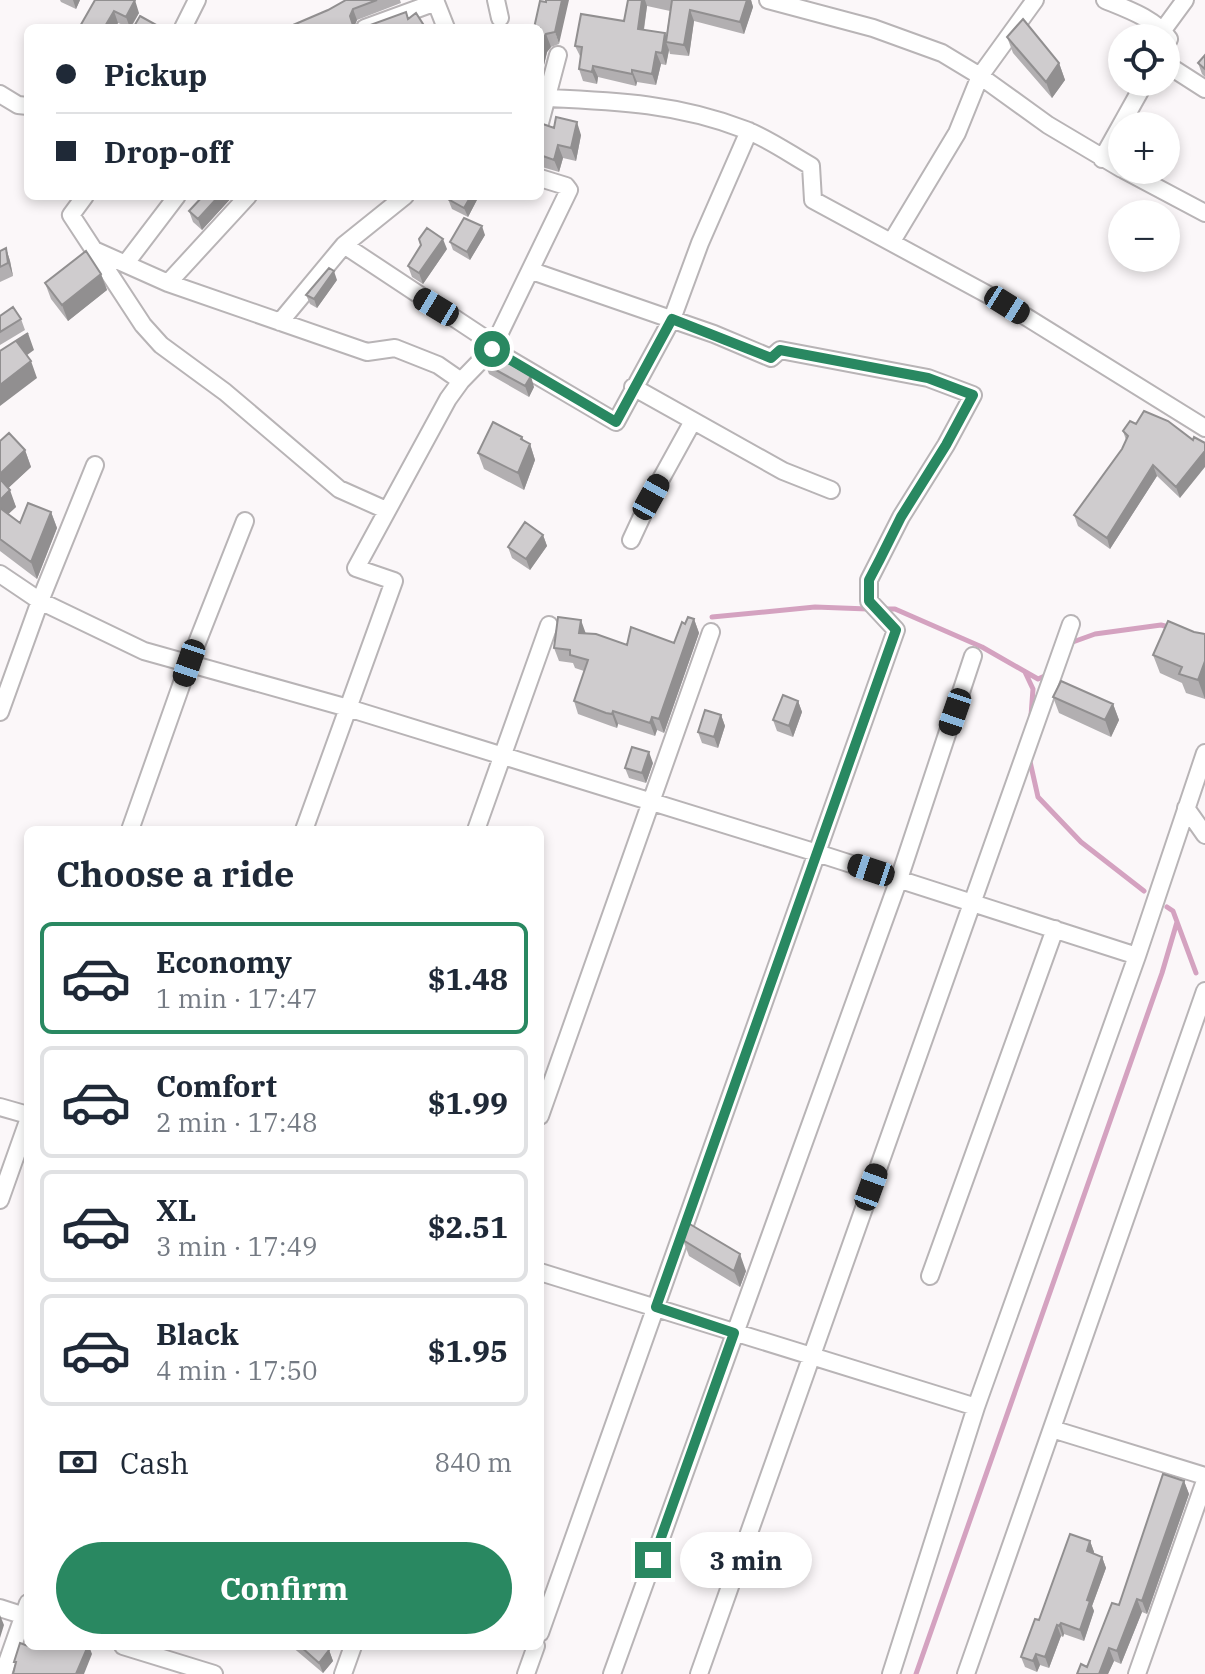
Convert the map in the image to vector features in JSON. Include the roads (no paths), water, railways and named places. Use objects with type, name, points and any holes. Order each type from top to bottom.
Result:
[{"type":"street","points":[[185,24],[197,0]]},
{"type":"street","points":[[496,0],[500,18]]},
{"type":"street","points":[[768,0],[873,28],[942,53],[1108,162]]},
{"type":"street","points":[[892,241],[957,133],[980,76],[1035,0]]},
{"type":"street","points":[[1105,0],[1127,9],[1147,24]]},
{"type":"street","points":[[1172,24],[1185,0]]},
{"type":"street","points":[[375,24],[435,1],[444,24]]},
{"type":"street","points":[[544,110],[558,55]]},
{"type":"street","points":[[1180,73],[1205,89]]},
{"type":"street","points":[[0,94],[24,106]]},
{"type":"street","points":[[1102,159],[1137,96]]},
{"type":"street","points":[[548,98],[632,101],[703,116],[749,131],[811,166],[813,200],[1007,305],[1205,428]]},
{"type":"street","points":[[344,245],[494,347],[616,422],[672,319],[700,243],[749,131]]},
{"type":"street","points":[[305,826],[394,581],[356,568],[448,399],[494,347],[532,271],[569,190],[566,186],[544,179]]},
{"type":"street","points":[[1150,184],[1205,213]]},
{"type":"street","points":[[82,200],[71,215],[143,325],[161,345],[225,392],[339,489],[386,510]]},
{"type":"street","points":[[126,263],[174,200]]},
{"type":"street","points":[[168,283],[244,200]]},
{"type":"street","points":[[280,322],[344,245],[400,200]]},
{"type":"street","points":[[93,249],[168,283],[367,352],[395,348],[438,365],[461,381]]},
{"type":"street","points":[[532,271],[672,319],[771,358],[780,350],[928,378],[973,395],[901,517],[869,580],[869,601],[896,630],[544,1622]]},
{"type":"street","points":[[633,387],[783,471],[831,490]]},
{"type":"street","points":[[631,540],[693,421]]},
{"type":"street","points":[[0,712],[40,601],[95,465]]},
{"type":"street","points":[[131,826],[189,663],[245,521]]},
{"type":"street","points":[[0,574],[40,601],[144,651],[348,708],[1137,956]]},
{"type":"street","points":[[699,1674],[1071,624]]},
{"type":"street","points":[[477,826],[549,625]]},
{"type":"street","points":[[544,1105],[711,632]]},
{"type":"street","points":[[612,1674],[899,879],[973,656]]},
{"type":"street","points":[[891,1674],[976,1407],[1137,956],[1205,753]]},
{"type":"street","points":[[1186,808],[1205,835]]},
{"type":"street","points":[[930,1276],[1055,929]]},
{"type":"street","points":[[966,1674],[1205,991]]},
{"type":"street","points":[[0,1107],[24,1114]]},
{"type":"street","points":[[0,1200],[24,1132]]},
{"type":"street","points":[[544,1273],[976,1407]]},
{"type":"street","points":[[1052,1429],[1205,1479],[1137,1674]]},
{"type":"street","points":[[0,1608],[24,1612]]},
{"type":"street","points":[[3,1674],[24,1620]]},
{"type":"street","points":[[133,1650],[178,1669],[214,1674]]},
{"type":"street","points":[[178,1669],[185,1650]]},
{"type":"street","points":[[343,1674],[352,1650]]},
{"type":"street","points":[[526,1674],[535,1650]]},
{"type":"waterway","points":[[712,617],[815,607],[868,609]]},
{"type":"waterway","points":[[882,609],[895,609],[982,647],[1038,679],[1047,675]]},
{"type":"waterway","points":[[1070,643],[1095,634],[1161,625],[1169,627]]},
{"type":"waterway","points":[[1025,672],[1033,689],[1031,716]]},
{"type":"waterway","points":[[1029,757],[1038,797],[1081,842],[1144,891]]},
{"type":"waterway","points":[[1167,907],[1173,911],[1196,973]]},
{"type":"waterway","points":[[916,1674],[1162,973],[1177,922]]}]
